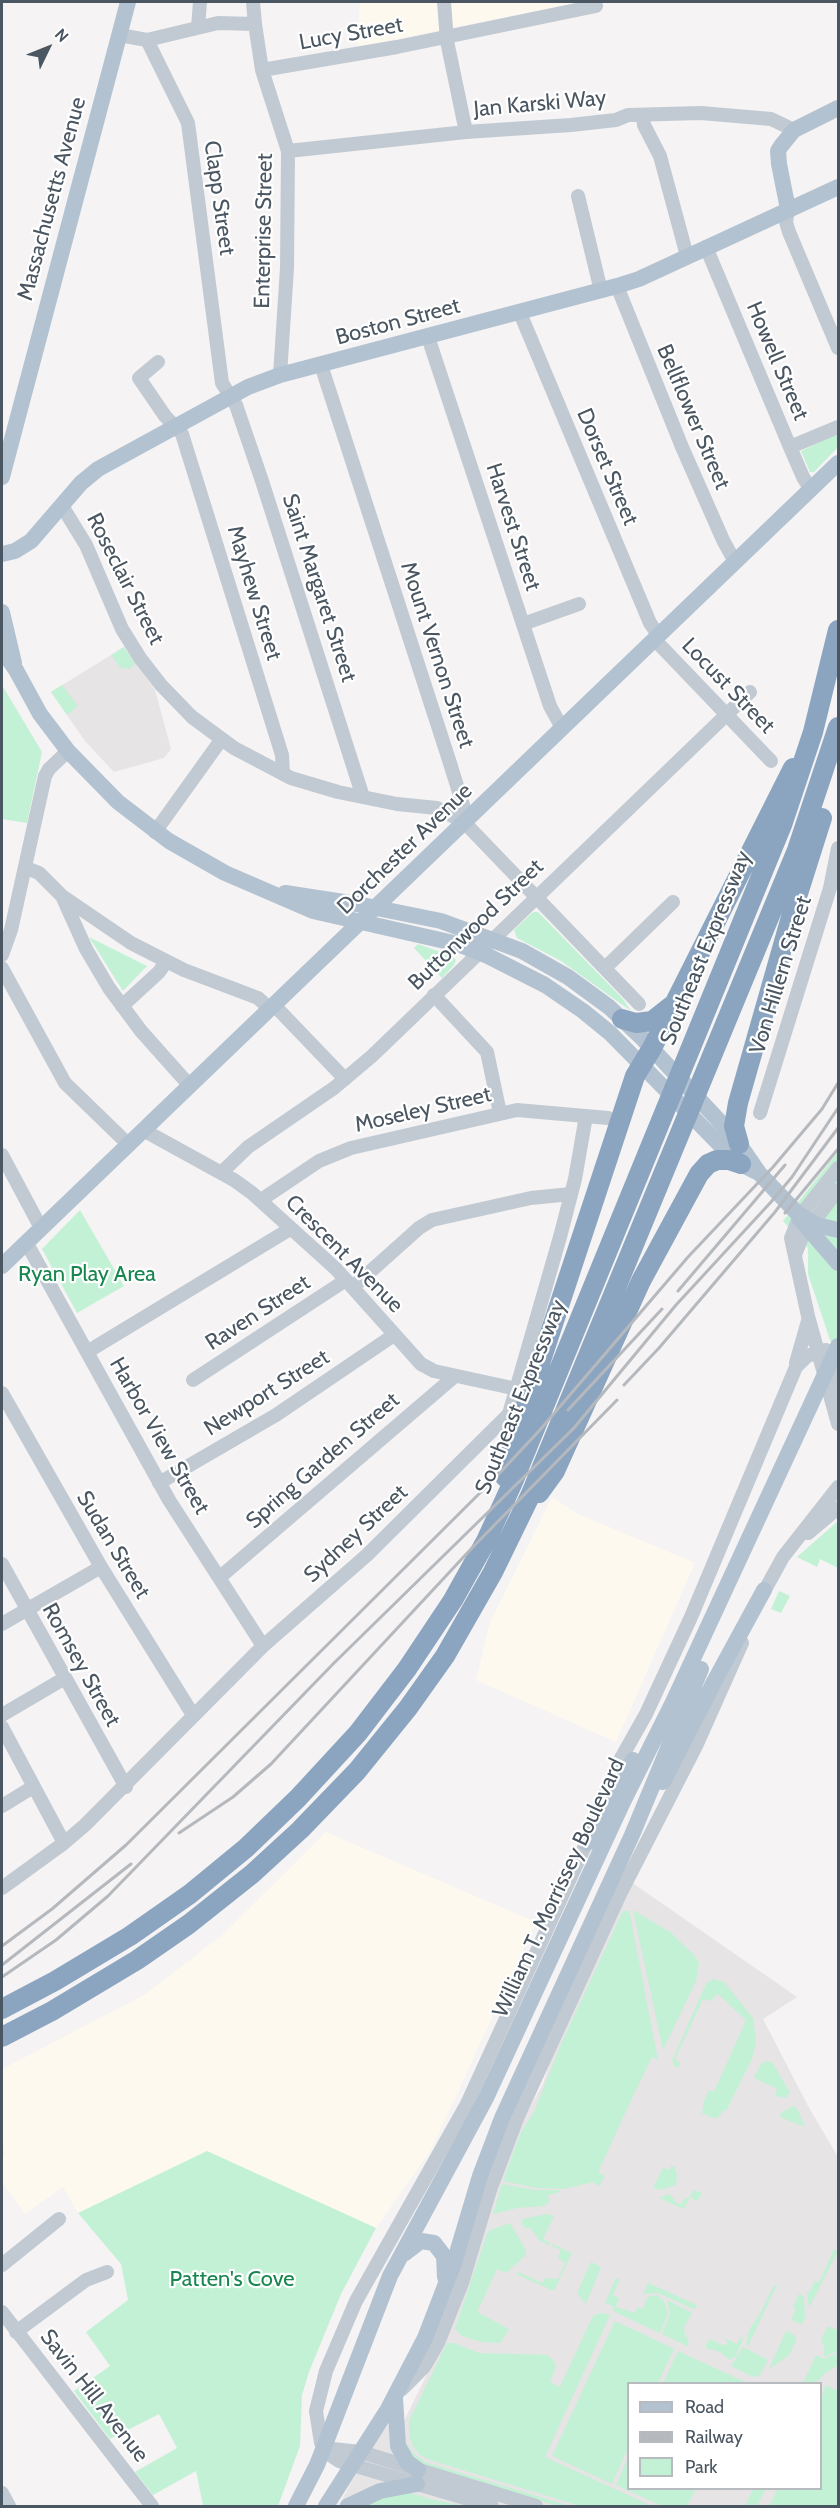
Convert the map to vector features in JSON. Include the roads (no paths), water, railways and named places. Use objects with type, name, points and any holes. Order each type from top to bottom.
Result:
[{"type":"highway","name":"Southeast Expressway","points":[[2,2008],[68,1974],[142,1928],[207,1881],[262,1833],[319,1777],[371,1717],[417,1656],[462,1585],[500,1512],[782,825],[813,732],[838,630]]},
{"type":"highway","name":"Southeast Expressway","points":[[2,2037],[80,1995],[149,1952],[216,1904],[277,1852],[345,1783],[388,1734],[441,1663],[478,1600],[521,1517],[794,858],[838,727]]},
{"type":"highway","points":[[500,1512],[507,1463],[588,1222],[634,1076],[676,999],[785,780],[813,732]]},
{"type":"highway","points":[[740,1144],[735,1126],[736,1107],[795,903],[826,807],[825,771]]},
{"type":"highway","points":[[622,1019],[636,1023],[652,1021],[663,1014],[676,999]]},
{"type":"highway","points":[[521,1517],[555,1471],[641,1281],[705,1167],[721,1160],[733,1161],[750,1169]]},
{"type":"main road","name":"Massachusetts Avenue","points":[[2,477],[128,2]]},
{"type":"main road","points":[[788,209],[778,155],[784,140],[794,129],[838,108]]},
{"type":"main road","name":"Boston Street","points":[[2,554],[15,551],[31,541],[81,483],[98,470],[229,396],[280,375],[618,286],[838,187]]},
{"type":"main road","name":"Dorchester Avenue","points":[[2,1266],[838,464]]},
{"type":"main road","points":[[2,612],[16,670]]},
{"type":"main road","points":[[2,650],[16,670],[40,714],[68,751],[118,802],[155,832],[196,858],[313,911],[436,938],[479,952],[531,977],[646,1056],[740,1144],[750,1169]]},
{"type":"main road","points":[[397,888],[412,914]]},
{"type":"main road","points":[[272,891],[412,914],[492,939],[522,951],[568,977],[622,1019],[646,1056],[720,1145],[806,1220],[825,1232],[838,1263]]},
{"type":"main road","name":"William T. Morrissey Boulevard","points":[[296,2506],[323,2448],[372,2318],[397,2263],[486,2098],[623,1802],[673,1702],[814,1402],[829,1358]]},
{"type":"main road","name":"William T. Morrissey Boulevard","points":[[326,2506],[395,2398],[421,2345],[443,2293],[502,2118],[632,1835],[694,1685],[818,1420],[829,1358]]},
{"type":"main road","points":[[632,1835],[664,1781],[715,1680],[765,1590]]},
{"type":"main road","points":[[587,1843],[630,1764],[673,1702]]},
{"type":"main road","points":[[397,2263],[418,2242],[428,2240],[434,2243],[444,2256],[446,2271],[443,2293]]},
{"type":"main road","points":[[348,2506],[371,2493],[418,2477],[398,2446],[395,2398]]},
{"type":"street","points":[[198,27],[200,2]]},
{"type":"street","name":"Enterprise Street","points":[[253,2],[262,70],[288,151],[287,268],[280,375]]},
{"type":"street","points":[[444,2],[446,37],[466,132]]},
{"type":"street","name":"Lucy Street","points":[[262,70],[338,58],[596,6]]},
{"type":"street","points":[[119,35],[147,40],[218,23],[255,24]]},
{"type":"street","name":"Clapp Street","points":[[147,40],[188,123],[219,368],[224,388],[229,396]]},
{"type":"street","name":"Jan Karski Way","points":[[288,151],[466,132],[571,125],[616,120],[628,115],[701,113],[771,119],[794,129]]},
{"type":"street","points":[[643,116],[649,135],[660,156],[687,256]]},
{"type":"street","points":[[578,196],[601,291]]},
{"type":"street","points":[[788,209],[786,222],[789,232],[838,348]]},
{"type":"street","name":"Howell Street","points":[[706,247],[803,477],[811,489]]},
{"type":"street","name":"Bellflower Street","points":[[618,286],[681,447],[735,562]]},
{"type":"street","name":"Dorset Street","points":[[520,313],[657,638]]},
{"type":"street","name":"Harvest Street","points":[[428,337],[550,706],[562,728]]},
{"type":"street","name":"Mayhew Street","points":[[158,362],[139,378],[165,416],[182,434],[282,755],[284,774]]},
{"type":"street","name":"Mount Vernon Street","points":[[321,365],[449,760],[463,805],[464,822]]},
{"type":"street","name":"Saint Margaret Street","points":[[229,396],[236,405],[262,481],[363,797]]},
{"type":"street","points":[[790,447],[838,426]]},
{"type":"street","name":"Roseclair Street","points":[[62,506],[86,545],[122,629],[140,658],[161,685],[192,717],[221,740],[252,760],[323,788],[363,797],[436,808],[464,822]]},
{"type":"street","points":[[523,624],[579,604]]},
{"type":"street","name":"Locust Street","points":[[657,638],[771,761]]},
{"type":"street","name":"Buttonwood Street","points":[[220,1173],[248,1147],[345,1079],[750,692]]},
{"type":"street","points":[[155,832],[221,740]]},
{"type":"street","points":[[2,955],[11,930],[26,868],[45,776],[68,751]]},
{"type":"street","points":[[464,822],[639,1004]]},
{"type":"street","name":"Von Hillern Street","points":[[760,1113],[830,888],[838,848]]},
{"type":"street","points":[[26,868],[39,873],[62,896],[118,935],[166,962],[253,996],[272,1007],[345,1079]]},
{"type":"street","points":[[62,896],[86,948],[122,1006],[190,1086]]},
{"type":"street","points":[[604,968],[673,902]]},
{"type":"street","points":[[122,1006],[159,972],[166,962]]},
{"type":"street","points":[[2,968],[65,1083],[129,1145]]},
{"type":"street","points":[[434,995],[487,1053],[501,1113]]},
{"type":"street","name":"Moseley Street","points":[[261,1200],[319,1161],[340,1151],[517,1110],[608,1118]]},
{"type":"street","name":"Sydney Street","points":[[2,1888],[64,1843],[126,1786],[263,1646],[367,1555],[510,1414],[571,1194],[586,1116]]},
{"type":"street","name":"Crescent Avenue","points":[[145,1131],[244,1186],[261,1200],[349,1284],[422,1364],[434,1371],[518,1389]]},
{"type":"street","points":[[2,1155],[41,1228]]},
{"type":"street","points":[[838,1168],[797,1223],[791,1238],[795,1260],[814,1311],[838,1390]]},
{"type":"street","points":[[795,1260],[802,1237],[838,1190]]},
{"type":"street","name":"Raven Street","points":[[193,1380],[349,1284],[418,1228],[432,1220],[531,1198],[571,1194]]},
{"type":"street","points":[[87,1352],[290,1229]]},
{"type":"street","name":"Harbor View Street","points":[[26,1242],[159,1482],[263,1646]]},
{"type":"street","points":[[804,1289],[808,1316],[829,1358],[838,1424]]},
{"type":"street","name":"William T. Morrissey Boulevard","points":[[323,2448],[317,2426],[318,2401],[326,2371],[346,2321],[370,2272],[467,2104],[587,1843],[606,1790],[692,1617],[791,1377],[806,1334],[808,1316]]},
{"type":"street","name":"Newport Street","points":[[159,1482],[276,1415],[394,1335]]},
{"type":"street","points":[[791,1377],[829,1358]]},
{"type":"street","name":"Spring Garden Street","points":[[219,1578],[455,1376]]},
{"type":"street","name":"Sudan Street","points":[[2,1393],[101,1568],[193,1715]]},
{"type":"street","name":"William T. Morrissey Boulevard","points":[[395,2398],[424,2367],[438,2343],[462,2283],[495,2175],[521,2109],[623,1888],[722,1693],[765,1590],[792,1546],[838,1487]]},
{"type":"street","name":"William T. Morrissey Boulevard","points":[[792,1546],[836,1511]]},
{"type":"street","name":"Romsey Street","points":[[2,1564],[126,1786]]},
{"type":"street","points":[[2,1624],[101,1568]]},
{"type":"street","points":[[2,1715],[65,1678]]},
{"type":"street","points":[[2,1727],[64,1843]]},
{"type":"street","points":[[2,1806],[33,1787]]},
{"type":"street","points":[[2,2265],[59,2219]]},
{"type":"street","points":[[16,2332],[86,2280],[107,2272]]},
{"type":"street","name":"Savin Hill Avenue","points":[[2,2312],[152,2506]]},
{"type":"street","points":[[323,2448],[333,2457],[357,2459],[418,2477],[536,2506]]},
{"type":"street","points":[[418,2477],[492,2506]]},
{"type":"street","points":[[2,2493],[9,2506]]},
{"type":"railway","points":[[2,1946],[52,1909],[126,1845],[495,1478],[539,1431],[688,1257],[773,1167],[822,1109],[838,1083]]},
{"type":"railway","points":[[2,1977],[56,1940],[108,1896],[334,1663],[574,1428],[676,1305],[792,1177],[838,1108]]},
{"type":"railway","points":[[624,1385],[659,1348],[775,1212],[838,1128]]},
{"type":"railway","points":[[785,1213],[838,1149]]},
{"type":"railway","points":[[678,1291],[785,1165]]},
{"type":"railway","points":[[568,1410],[662,1309]]},
{"type":"railway","points":[[179,1833],[233,1797],[271,1764],[471,1549],[617,1400]]},
{"type":"railway","points":[[2,1965],[131,1864]]},
{"type":"park label","name":"Ryan Play Area","points":[[87,1275]]},
{"type":"park label","name":"Patten's Cove","points":[[232,2280]]}]
